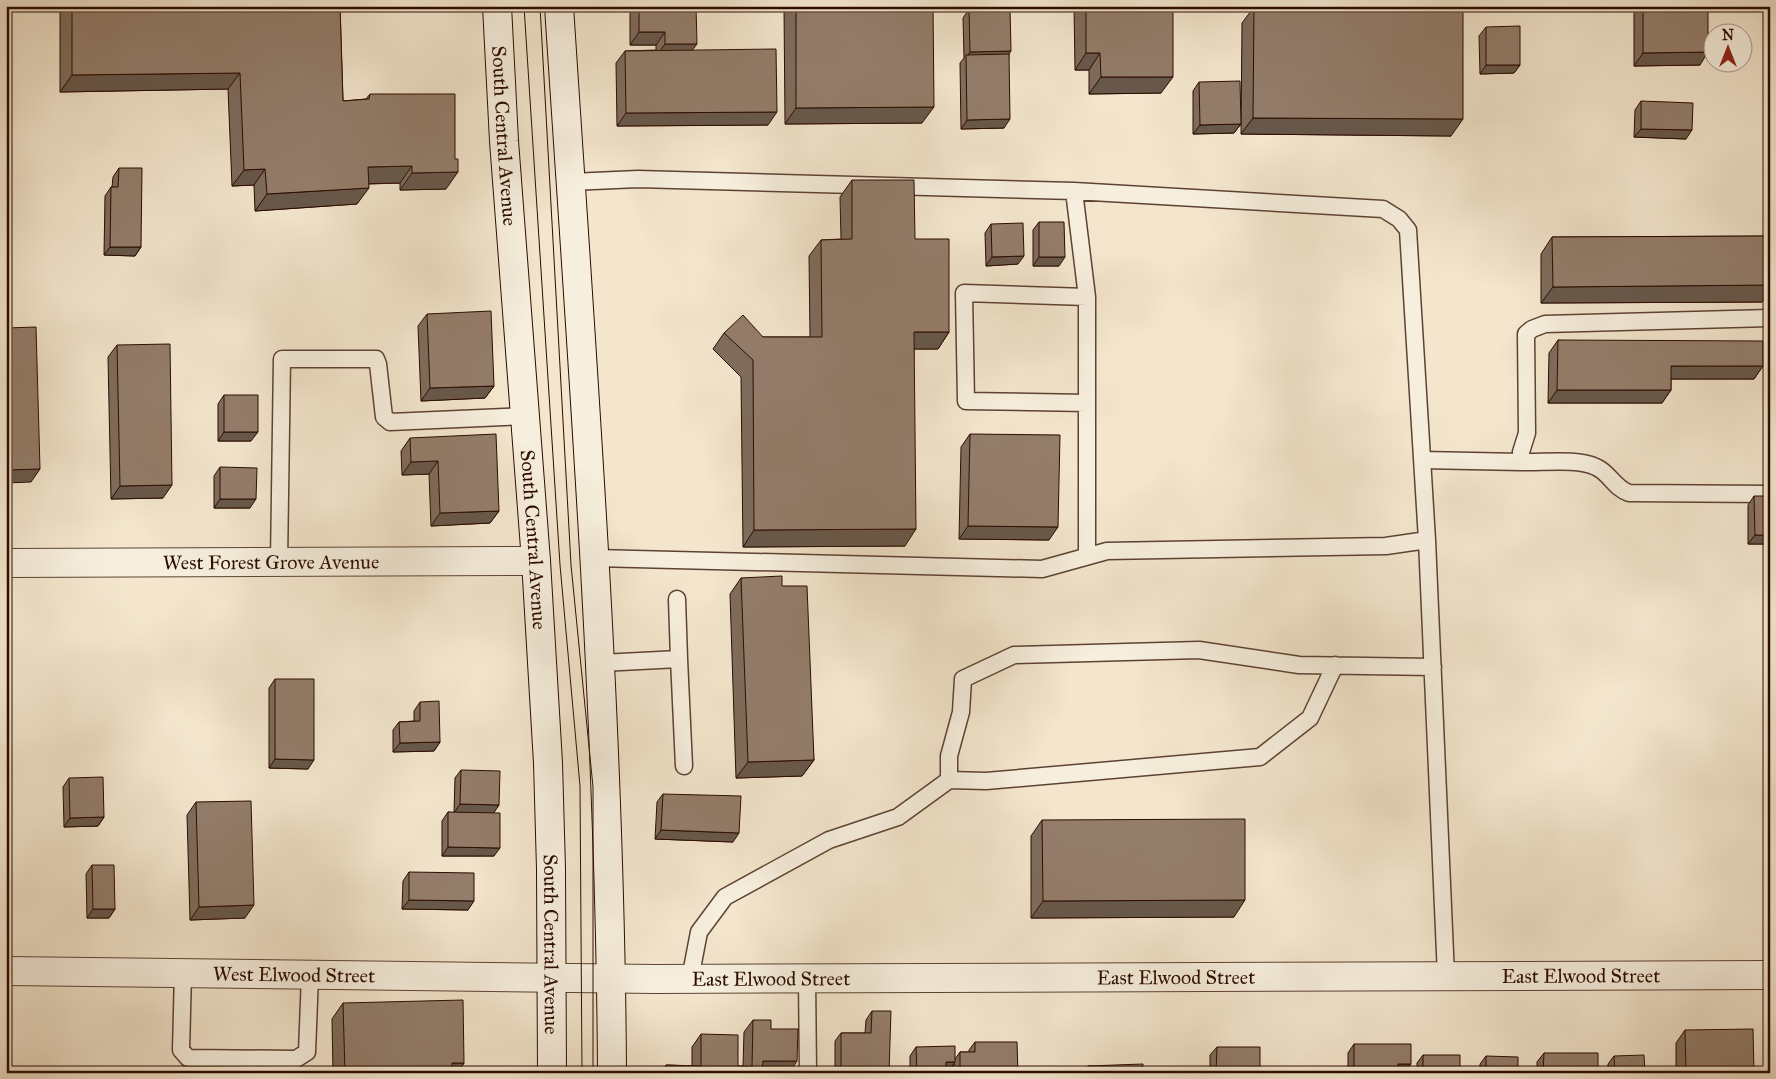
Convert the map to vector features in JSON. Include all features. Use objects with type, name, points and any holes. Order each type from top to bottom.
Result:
[{"type":"street","name":"South Central Avenue","points":[[498,6],[504,141],[536,561],[548,763],[551,869],[552,1073]]},
{"type":"street","points":[[559,6],[601,663],[612,978],[612,1073]]},
{"type":"street","name":"West Forest Grove Avenue","points":[[6,563],[536,561]]},
{"type":"street","name":"West Elwood Street","points":[[6,971],[581,978]]},
{"type":"street","name":"East Elwood Street","points":[[581,978],[1770,975]]},
{"type":"lane","points":[[571,182],[638,179],[1074,191],[1383,209],[1399,219],[1408,230],[1427,540],[1446,976]]},
{"type":"lane","points":[[1074,191],[1087,297],[1087,556]]},
{"type":"lane","points":[[1087,297],[964,293],[966,401],[1087,403]]},
{"type":"lane","points":[[1521,462],[1521,452],[1527,433],[1526,334],[1532,329],[1545,324],[1770,318]]},
{"type":"lane","points":[[279,562],[282,359],[376,359],[384,417],[390,422],[525,416]]},
{"type":"lane","points":[[1422,460],[1584,463],[1607,473],[1619,490],[1629,493],[1770,494]]},
{"type":"lane","points":[[595,558],[1042,569],[1107,551],[1386,546],[1427,540]]},
{"type":"lane","points":[[677,599],[684,766]]},
{"type":"lane","points":[[949,780],[949,756],[961,712],[963,679],[1014,655],[1199,650],[1299,665],[1433,667]]},
{"type":"lane","points":[[601,663],[679,659]]},
{"type":"lane","points":[[690,979],[699,932],[725,897],[829,840],[898,818],[949,780],[986,781],[1260,757],[1310,718],[1335,665]]},
{"type":"lane","points":[[183,973],[181,1050],[188,1058],[296,1059],[307,1052],[310,975]]},
{"type":"lane","points":[[807,978],[808,1073]]},
{"type":"building","points":[[72,6],[340,6],[343,101],[369,99],[370,94],[455,94],[455,159],[458,159],[458,172],[412,173],[412,166],[368,167],[369,188],[267,194],[265,169],[244,170],[240,73],[72,75]]},
{"type":"building","points":[[639,6],[696,6],[697,44],[665,44],[665,32],[639,32]]},
{"type":"building","points":[[796,6],[933,6],[934,107],[796,108]]},
{"type":"building","points":[[1086,6],[1173,6],[1173,77],[1101,77],[1100,53],[1086,53]]},
{"type":"building","points":[[1643,6],[1708,6],[1708,22],[1704,22],[1704,52],[1643,53]]},
{"type":"building","points":[[1254,7],[1463,8],[1463,119],[1253,118]]},
{"type":"building","points":[[1010,8],[1011,51],[970,52],[969,9]]},
{"type":"building","points":[[1520,26],[1520,65],[1486,65],[1486,27]]},
{"type":"building","points":[[776,49],[777,112],[626,113],[625,51]]},
{"type":"building","points":[[1009,54],[1010,119],[967,120],[966,55]]},
{"type":"building","points":[[1240,81],[1241,124],[1200,125],[1199,82]]},
{"type":"building","points":[[1641,101],[1693,103],[1692,130],[1641,129]]},
{"type":"building","points":[[119,168],[142,168],[141,247],[110,247],[111,187],[118,187]]},
{"type":"building","points":[[852,180],[914,180],[915,239],[949,239],[949,332],[914,332],[916,529],[754,530],[753,360],[724,333],[743,315],[763,337],[822,337],[821,240],[852,239]]},
{"type":"building","points":[[1039,222],[1064,222],[1065,257],[1039,257]]},
{"type":"building","points":[[1023,223],[1024,256],[992,257],[991,224]]},
{"type":"building","points":[[1770,236],[1770,285],[1553,287],[1552,237]]},
{"type":"building","points":[[491,311],[494,386],[430,388],[427,314]]},
{"type":"building","points":[[36,327],[40,469],[6,470],[6,328]]},
{"type":"building","points":[[1558,340],[1763,341],[1763,366],[1671,366],[1671,390],[1557,390]]},
{"type":"building","points":[[170,344],[172,485],[120,486],[117,345]]},
{"type":"building","points":[[224,395],[258,395],[258,432],[224,432]]},
{"type":"building","points":[[496,434],[499,511],[440,513],[438,461],[411,462],[410,438]]},
{"type":"building","points":[[970,434],[1060,435],[1058,527],[968,526]]},
{"type":"building","points":[[220,467],[257,468],[256,499],[220,499]]},
{"type":"building","points":[[1754,496],[1770,496],[1770,535],[1755,535]]},
{"type":"building","points":[[782,576],[782,586],[807,586],[814,760],[748,762],[741,578]]},
{"type":"building","points":[[275,679],[314,679],[314,760],[275,759]]},
{"type":"building","points":[[439,701],[440,742],[400,743],[399,722],[420,721],[420,702]]},
{"type":"building","points":[[461,770],[500,771],[499,805],[460,804]]},
{"type":"building","points":[[103,777],[104,817],[70,818],[69,778]]},
{"type":"building","points":[[663,794],[741,796],[739,833],[661,830]]},
{"type":"building","points":[[251,801],[254,905],[199,907],[196,802]]},
{"type":"building","points":[[448,812],[500,813],[500,848],[448,847]]},
{"type":"building","points":[[1245,819],[1245,900],[1043,901],[1042,820]]},
{"type":"building","points":[[92,865],[114,865],[115,909],[93,909]]},
{"type":"building","points":[[409,872],[474,873],[474,901],[409,900]]},
{"type":"building","points":[[463,1000],[464,1063],[452,1063],[452,1073],[345,1073],[343,1003]]},
{"type":"building","points":[[872,1011],[891,1011],[889,1073],[841,1073],[841,1033],[871,1033]]},
{"type":"building","points":[[753,1020],[771,1020],[771,1029],[798,1029],[797,1061],[763,1061],[762,1070],[785,1070],[785,1073],[666,1073],[666,1065],[701,1066],[701,1034],[738,1035],[738,1066],[752,1067]]},
{"type":"building","points":[[1753,1029],[1754,1073],[1686,1073],[1685,1030]]},
{"type":"building","points":[[975,1042],[1017,1042],[1018,1073],[960,1073],[960,1052],[975,1052]]},
{"type":"building","points":[[1354,1044],[1411,1044],[1411,1064],[1398,1064],[1398,1073],[1354,1073]]},
{"type":"building","points":[[955,1046],[955,1062],[946,1062],[946,1073],[917,1073],[916,1047]]},
{"type":"building","points":[[1217,1047],[1260,1047],[1260,1073],[1216,1073]]},
{"type":"building","points":[[1544,1053],[1598,1053],[1598,1073],[1543,1073]]},
{"type":"building","points":[[1423,1055],[1460,1055],[1460,1073],[1423,1073]]},
{"type":"building","points":[[1644,1055],[1645,1073],[1615,1073],[1614,1056]]},
{"type":"building","points":[[1486,1056],[1518,1057],[1518,1073],[1486,1073]]},
{"type":"building","points":[[1143,1064],[1143,1073],[1088,1073],[1088,1066]]},
{"type":"tram line","points":[[524,6],[560,565],[580,786],[582,1073]]},
{"type":"tram line","points":[[540,6],[571,565],[593,787],[593,1073]]}]
